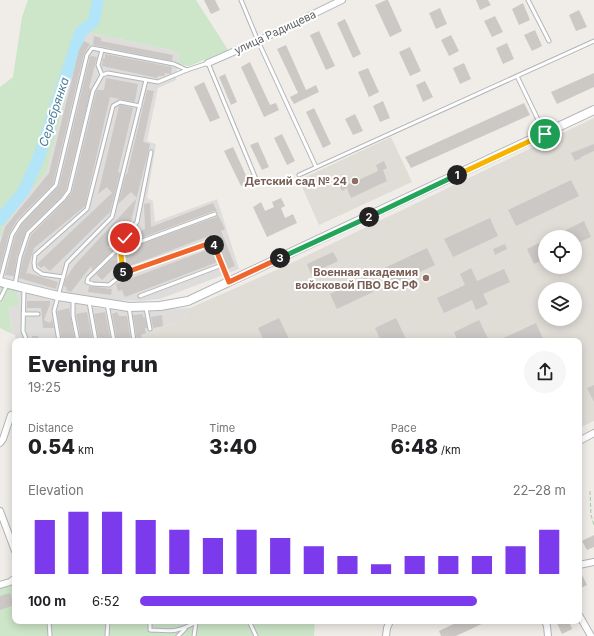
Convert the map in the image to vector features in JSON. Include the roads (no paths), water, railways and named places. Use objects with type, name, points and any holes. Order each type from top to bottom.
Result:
[{"type":"street","name":"улица Радищева","points":[[208,63],[258,41],[342,0]]},
{"type":"street","points":[[9,284],[73,299],[129,307],[160,306],[188,301],[594,110]]},
{"type":"street","points":[[0,443],[12,415]]},
{"type":"street","points":[[582,439],[594,433]]},
{"type":"street","points":[[0,510],[12,543]]},
{"type":"street","points":[[582,565],[594,562]]},
{"type":"street","points":[[0,585],[12,580]]},
{"type":"street","points":[[582,620],[591,636]]},
{"type":"street","points":[[386,636],[389,624]]},
{"type":"street","points":[[546,624],[548,636]]},
{"type":"lane","points":[[241,0],[258,41],[316,167]]},
{"type":"lane","points":[[528,0],[549,41]]},
{"type":"lane","points":[[299,175],[594,41]]},
{"type":"lane","points":[[26,338],[23,331],[23,314],[9,284],[12,235],[20,222],[56,185],[87,55],[92,48],[174,64],[187,70]]},
{"type":"lane","points":[[102,50],[98,65],[102,76]]},
{"type":"lane","points":[[0,299],[9,284],[28,233],[63,199],[69,191],[93,91],[102,76],[108,73],[158,82],[208,63],[258,184]]},
{"type":"lane","points":[[517,76],[545,134]]},
{"type":"lane","points":[[58,338],[54,311],[67,263],[112,217],[146,80]]},
{"type":"lane","points":[[63,277],[42,274],[35,269],[35,255],[87,209],[113,106],[120,102],[140,106]]},
{"type":"lane","points":[[151,152],[138,222],[120,246],[88,278],[87,282],[109,285],[124,273],[210,243],[214,245],[229,282]]},
{"type":"lane","points":[[120,246],[134,244],[215,214]]},
{"type":"lane","points":[[120,246],[124,273]]},
{"type":"lane","points":[[140,296],[222,265]]},
{"type":"lane","points":[[73,299],[73,316],[77,338]]},
{"type":"lane","points":[[89,302],[95,338]]},
{"type":"lane","points":[[107,304],[113,338]]},
{"type":"lane","points":[[146,306],[150,328]]},
{"type":"lane","points":[[129,307],[134,338]]},
{"type":"lane","points":[[23,314],[38,314]]},
{"type":"lane","points":[[49,624],[50,636]]},
{"type":"lane","points":[[107,636],[108,624]]},
{"type":"lane","points":[[150,624],[150,630],[176,631],[185,629]]},
{"type":"lane","points":[[178,636],[193,624]]},
{"type":"lane","points":[[194,636],[196,624]]},
{"type":"lane","points":[[250,624],[256,636]]},
{"type":"waterway","name":"Серебрянка","points":[[0,220],[24,191],[39,157],[80,33],[94,21],[98,0]]},
{"type":"place","name":"Детский сад № 24","points":[[355,181]]},
{"type":"place","name":"Военная академия войсковой ПВО ВС РФ","points":[[426,278]]}]
